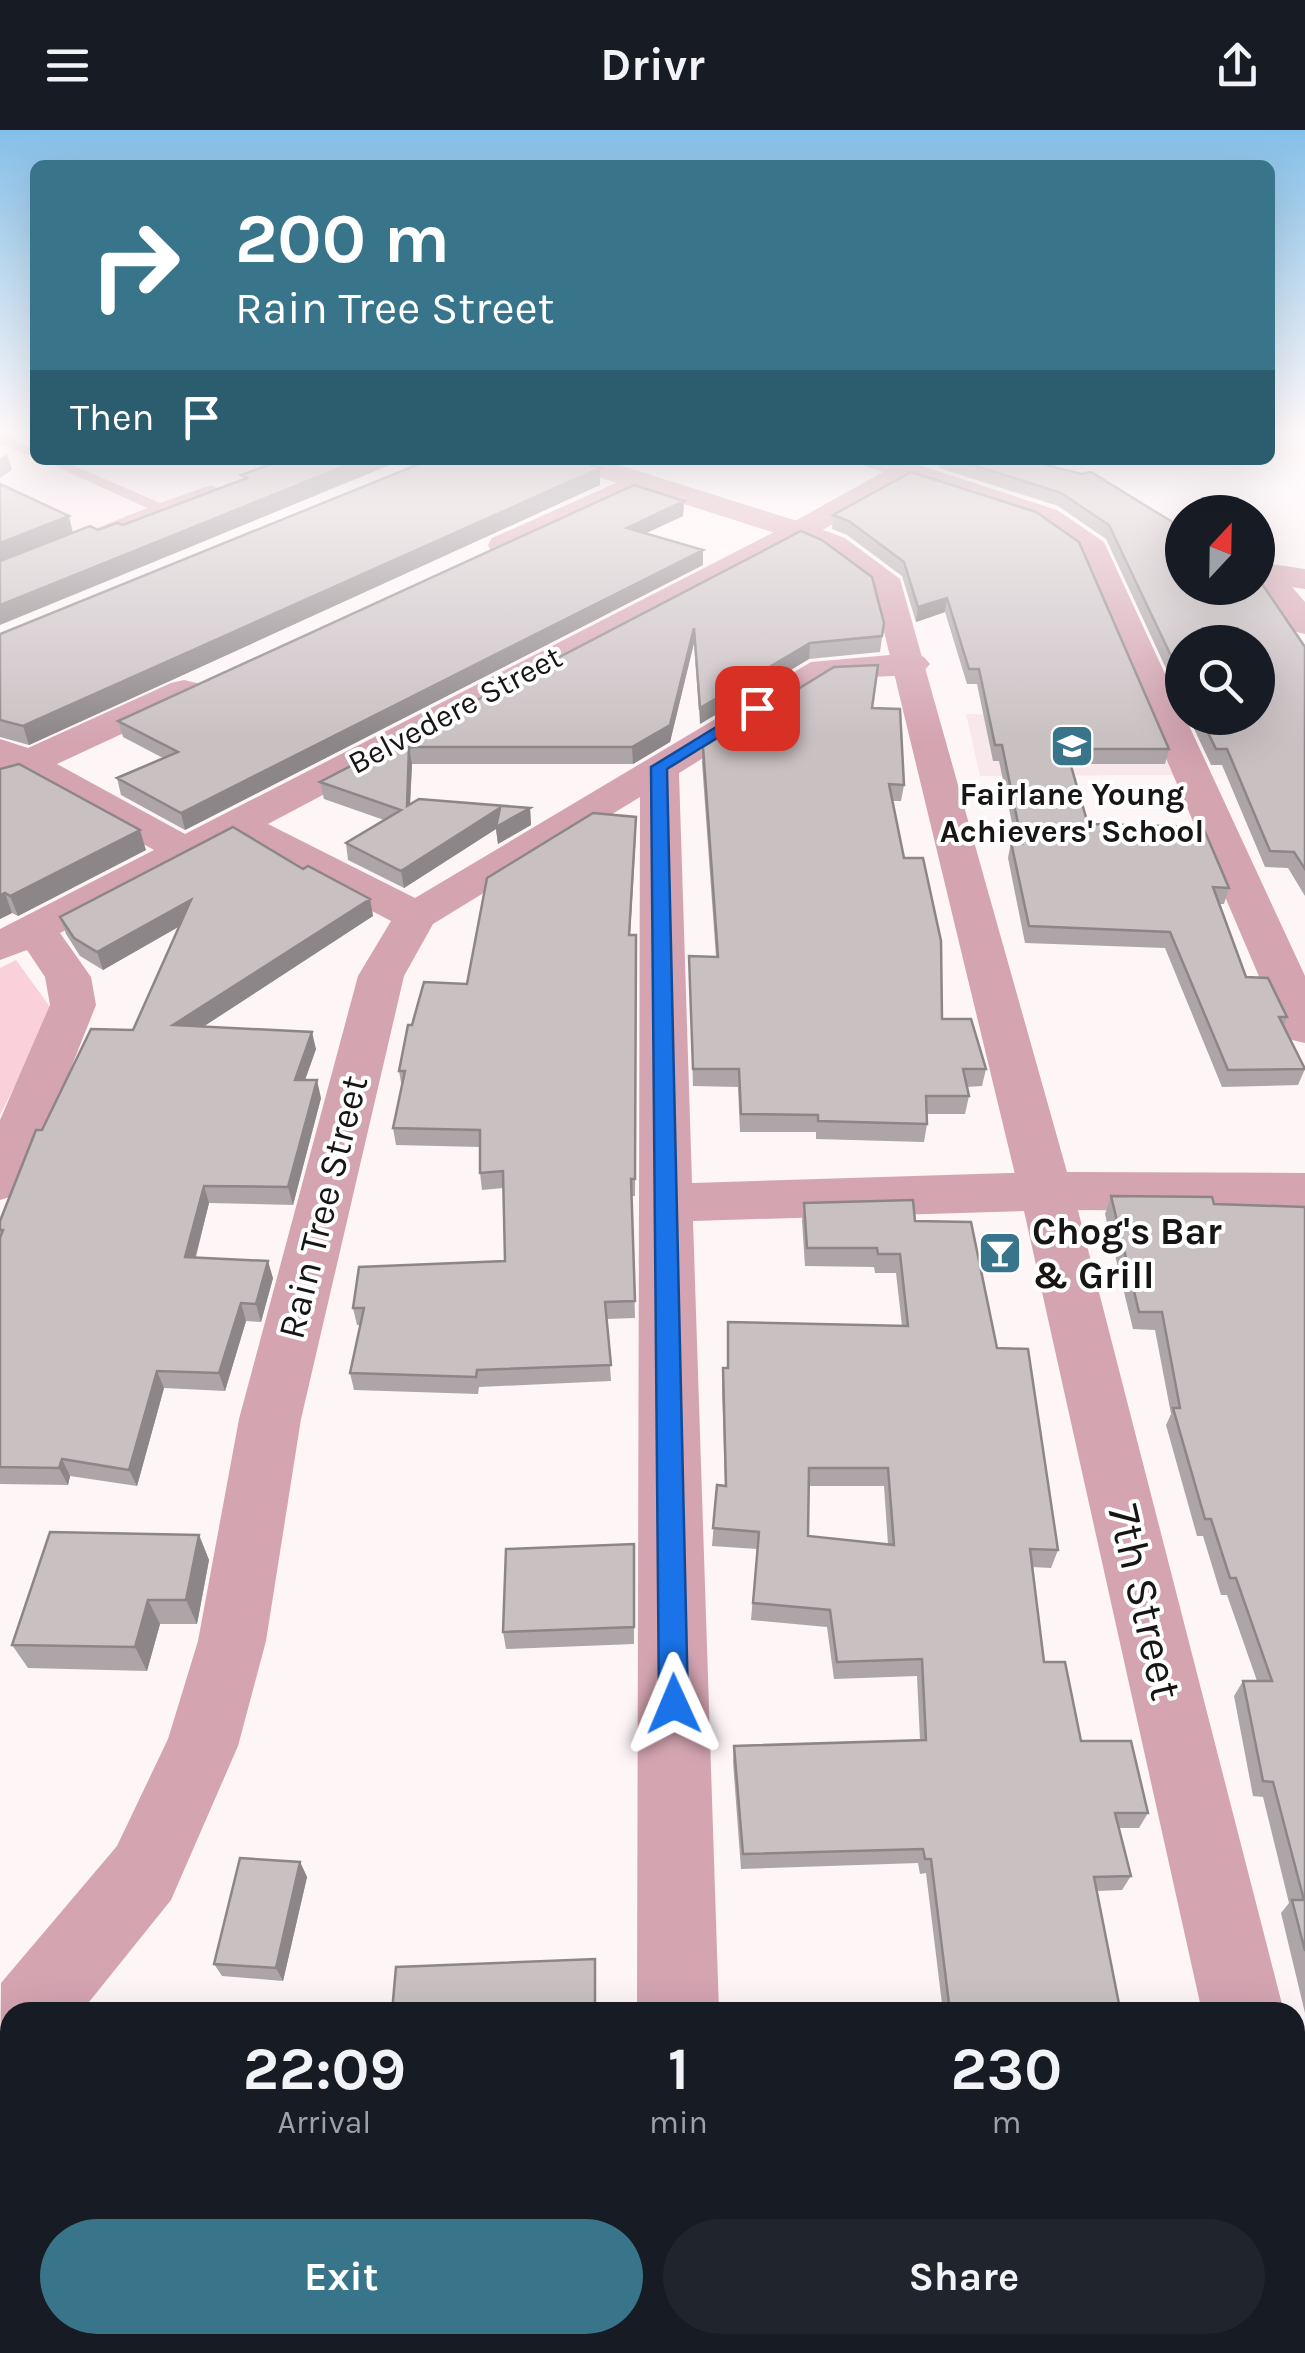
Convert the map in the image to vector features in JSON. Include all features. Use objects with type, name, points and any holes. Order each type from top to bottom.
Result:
[{"type":"street","points":[[478,556],[527,534]]},
{"type":"street","name":"Belvedere Street","points":[[17,938],[793,534]]},
{"type":"street","name":"7th Street","points":[[807,534],[867,566],[889,586],[1046,1191],[1241,2002]]},
{"type":"street","points":[[1071,534],[1093,549],[1305,1028]]},
{"type":"street","points":[[1305,580],[1272,574],[1272,583],[1305,624]]},
{"type":"street","name":"Rain Tree Street","points":[[38,2002],[144,1873],[202,1746],[232,1641],[270,1419],[381,976],[416,916],[823,669],[912,664]]},
{"type":"street","points":[[9,762],[208,680]]},
{"type":"street","points":[[9,762],[185,850]]},
{"type":"street","points":[[659,767],[678,2002]]},
{"type":"street","points":[[237,824],[416,916]]},
{"type":"street","points":[[0,1181],[73,1005],[68,977],[17,938]]},
{"type":"street","points":[[666,1203],[1046,1191],[1305,1192]]},
{"type":"lane","points":[[71,544],[96,534]]},
{"type":"shaded area","points":[[0,534],[116,534],[0,577]]},
{"type":"shaded area","name":"Fairlane Young Achievers' School","points":[[966,714],[1159,717],[1181,775],[980,776]]},
{"type":"shaded area","points":[[16,960],[53,1011],[0,1115],[0,968]]},
{"type":"building","points":[[0,534],[24,534],[0,543]]},
{"type":"building","points":[[70,534],[177,534],[0,605],[0,561]]},
{"type":"building","points":[[247,534],[453,534],[23,726],[0,720],[0,634]]},
{"type":"building","points":[[527,534],[647,534],[703,550],[181,813],[117,778],[178,752],[118,721]]},
{"type":"building","points":[[796,534],[822,540],[872,577],[884,623],[882,636],[810,643],[700,708],[694,628],[670,725],[632,747],[409,747],[407,806],[419,799],[530,808],[496,827],[500,808],[401,871],[346,843],[401,810],[320,782]]},
{"type":"building","points":[[866,534],[1067,534],[1079,542],[1169,749],[1066,749],[1088,824],[1203,827],[1229,888],[1213,887],[1246,977],[1268,978],[1287,1017],[1279,1017],[1305,1069],[1228,1070],[1170,932],[1029,926],[1011,842],[1022,843],[1002,745],[995,745],[979,669],[969,669],[947,598],[918,607],[904,562]]},
{"type":"building","points":[[1113,534],[1165,534],[1165,605],[1275,603],[1305,647],[1305,869],[1294,852],[1270,851],[1227,749],[1216,749],[1209,735],[1275,735],[1275,625],[1165,625],[1165,643]]},
{"type":"building","points":[[878,665],[872,708],[900,709],[904,785],[889,784],[904,858],[923,858],[941,941],[942,1019],[971,1019],[986,1069],[963,1069],[969,1096],[926,1096],[927,1124],[818,1121],[818,1115],[741,1114],[739,1069],[693,1069],[689,956],[718,957],[703,747],[834,667]]},
{"type":"building","points":[[19,764],[140,830],[10,896],[0,895],[0,769]]},
{"type":"building","points":[[593,813],[636,817],[629,935],[636,935],[635,1179],[631,1179],[635,1301],[605,1302],[611,1365],[477,1370],[476,1377],[350,1373],[364,1308],[353,1308],[359,1267],[505,1261],[503,1171],[480,1173],[480,1130],[393,1128],[405,1071],[399,1071],[408,1025],[412,1025],[424,982],[467,984],[487,878]]},
{"type":"building","points":[[233,827],[303,869],[308,866],[370,899],[173,1025],[312,1032],[295,1080],[317,1080],[288,1187],[204,1186],[185,1257],[268,1261],[256,1304],[241,1303],[219,1373],[157,1371],[129,1470],[62,1459],[59,1468],[0,1467],[0,1221],[36,1130],[42,1130],[91,1029],[133,1030],[191,900],[97,952],[74,938],[60,917]]},
{"type":"building","points":[[1111,1196],[1212,1197],[1214,1204],[1305,1207],[1305,1951],[1292,1900],[1304,1900],[1273,1782],[1263,1781],[1243,1681],[1272,1681],[1236,1578],[1230,1578],[1211,1519],[1205,1519],[1173,1408],[1180,1408],[1162,1312],[1139,1312]]},
{"type":"building","points":[[913,1200],[915,1221],[971,1222],[997,1348],[1028,1349],[1058,1550],[1030,1549],[1044,1662],[1065,1662],[1081,1741],[1131,1741],[1148,1813],[1115,1813],[1131,1876],[1094,1877],[1119,2002],[949,2002],[931,1859],[925,1859],[923,1849],[743,1854],[734,1746],[926,1740],[922,1659],[837,1662],[830,1610],[753,1603],[759,1532],[713,1528],[717,1485],[726,1486],[723,1368],[728,1368],[728,1322],[908,1326],[900,1254],[878,1254],[877,1248],[807,1248],[804,1203]],"holes":[[[809,1468],[888,1468],[894,1545],[808,1536]]]},
{"type":"building","points":[[50,1532],[199,1535],[186,1600],[148,1600],[135,1647],[12,1645]]},
{"type":"building","points":[[634,1544],[634,1627],[503,1632],[506,1549]]},
{"type":"building","points":[[240,1858],[300,1862],[276,1968],[214,1964]]},
{"type":"building","points":[[595,1959],[595,2002],[393,2002],[396,1967]]},
{"type":"place","name":"Fairlane Young Achievers' School","points":[[1072,746]]},
{"type":"place","name":"Chog's Bar & Grill","points":[[1000,1253]]},
{"type":"route","points":[[674,1704],[659,767],[757,708]]}]
